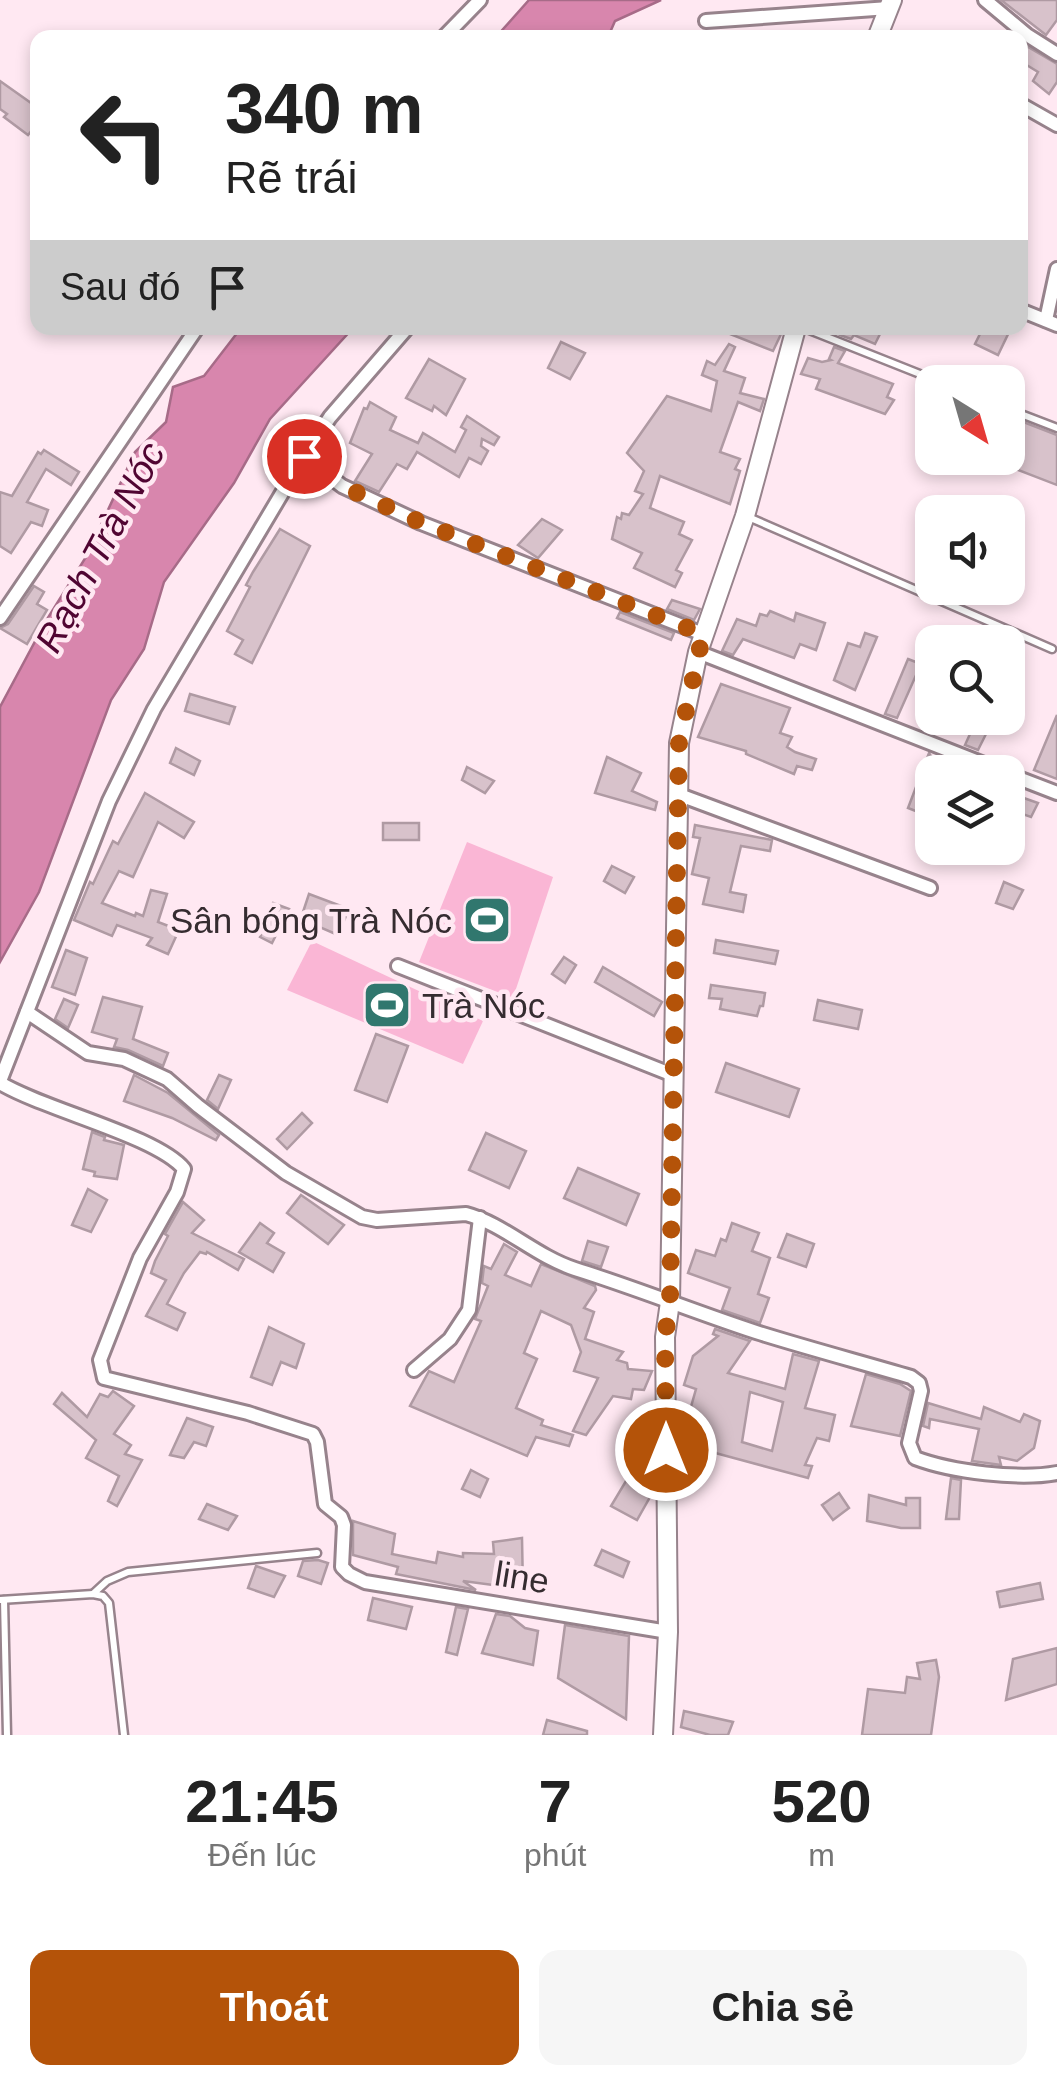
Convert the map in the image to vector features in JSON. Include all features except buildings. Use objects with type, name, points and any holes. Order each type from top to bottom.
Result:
[{"type":"main road","points":[[880,30],[890,4]]},
{"type":"main road","points":[[664,1735],[668,1632],[665,1337],[670,1302],[679,743],[701,643],[745,516],[794,335]]},
{"type":"street","points":[[451,30],[480,0]]},
{"type":"street","points":[[985,0],[1021,30]]},
{"type":"street","points":[[706,22],[890,4]]},
{"type":"street","points":[[1028,36],[1057,54]]},
{"type":"street","points":[[1028,109],[1057,125]]},
{"type":"street","points":[[1028,313],[1052,323],[1057,270]]},
{"type":"street","points":[[0,618],[192,335]]},
{"type":"street","points":[[0,1082],[109,801],[154,709],[330,416],[401,335]]},
{"type":"street","points":[[304,456],[342,486],[420,522],[964,755]]},
{"type":"street","points":[[1025,780],[1057,793]]},
{"type":"street","points":[[677,794],[930,888]]},
{"type":"street","points":[[398,966],[673,1075]]},
{"type":"street","points":[[27,1012],[88,1053],[124,1058],[167,1079],[286,1173],[362,1217],[378,1220],[466,1214],[480,1218],[538,1254],[760,1333],[911,1377],[920,1383],[922,1391],[909,1443],[916,1458],[952,1468],[1037,1476],[1057,1473]]},
{"type":"street","name":"line","points":[[0,1082],[20,1095],[142,1143],[184,1169],[177,1192],[140,1258],[100,1360],[104,1378],[248,1413],[313,1434],[325,1504],[341,1517],[344,1525],[342,1566],[365,1582],[668,1632]]},
{"type":"street","points":[[414,1370],[450,1340],[469,1310],[480,1218]]},
{"type":"lane","points":[[822,335],[915,372]]},
{"type":"lane","points":[[1025,416],[1057,428]]},
{"type":"lane","points":[[745,516],[1052,648]]},
{"type":"lane","points":[[93,1594],[107,1581],[128,1572],[317,1554]]},
{"type":"lane","points":[[5,1733],[2,1600],[93,1594],[110,1602],[124,1735]]},
{"type":"shaded area","name":"Sân bóng Trà Nóc","points":[[467,842],[553,877],[513,998],[419,962]]},
{"type":"shaded area","name":"Trà Nóc","points":[[312,941],[483,1021],[463,1064],[287,990]]},
{"type":"water","points":[[529,0],[661,0],[615,21],[611,30],[502,30]]},
{"type":"water","name":"Rạch Trà Nóc","points":[[236,335],[347,335],[270,419],[234,483],[164,582],[144,649],[111,700],[39,892],[0,962],[0,707],[86,557],[135,452],[166,422],[173,387],[204,376]]},
{"type":"place","name":"Sân bóng Trà Nóc","points":[[487,920]]},
{"type":"place","name":"Trà Nóc","points":[[387,1005]]},
{"type":"route","points":[[304,456],[342,486],[420,522],[703,634],[679,743],[670,1302],[665,1337],[666,1450]]}]
